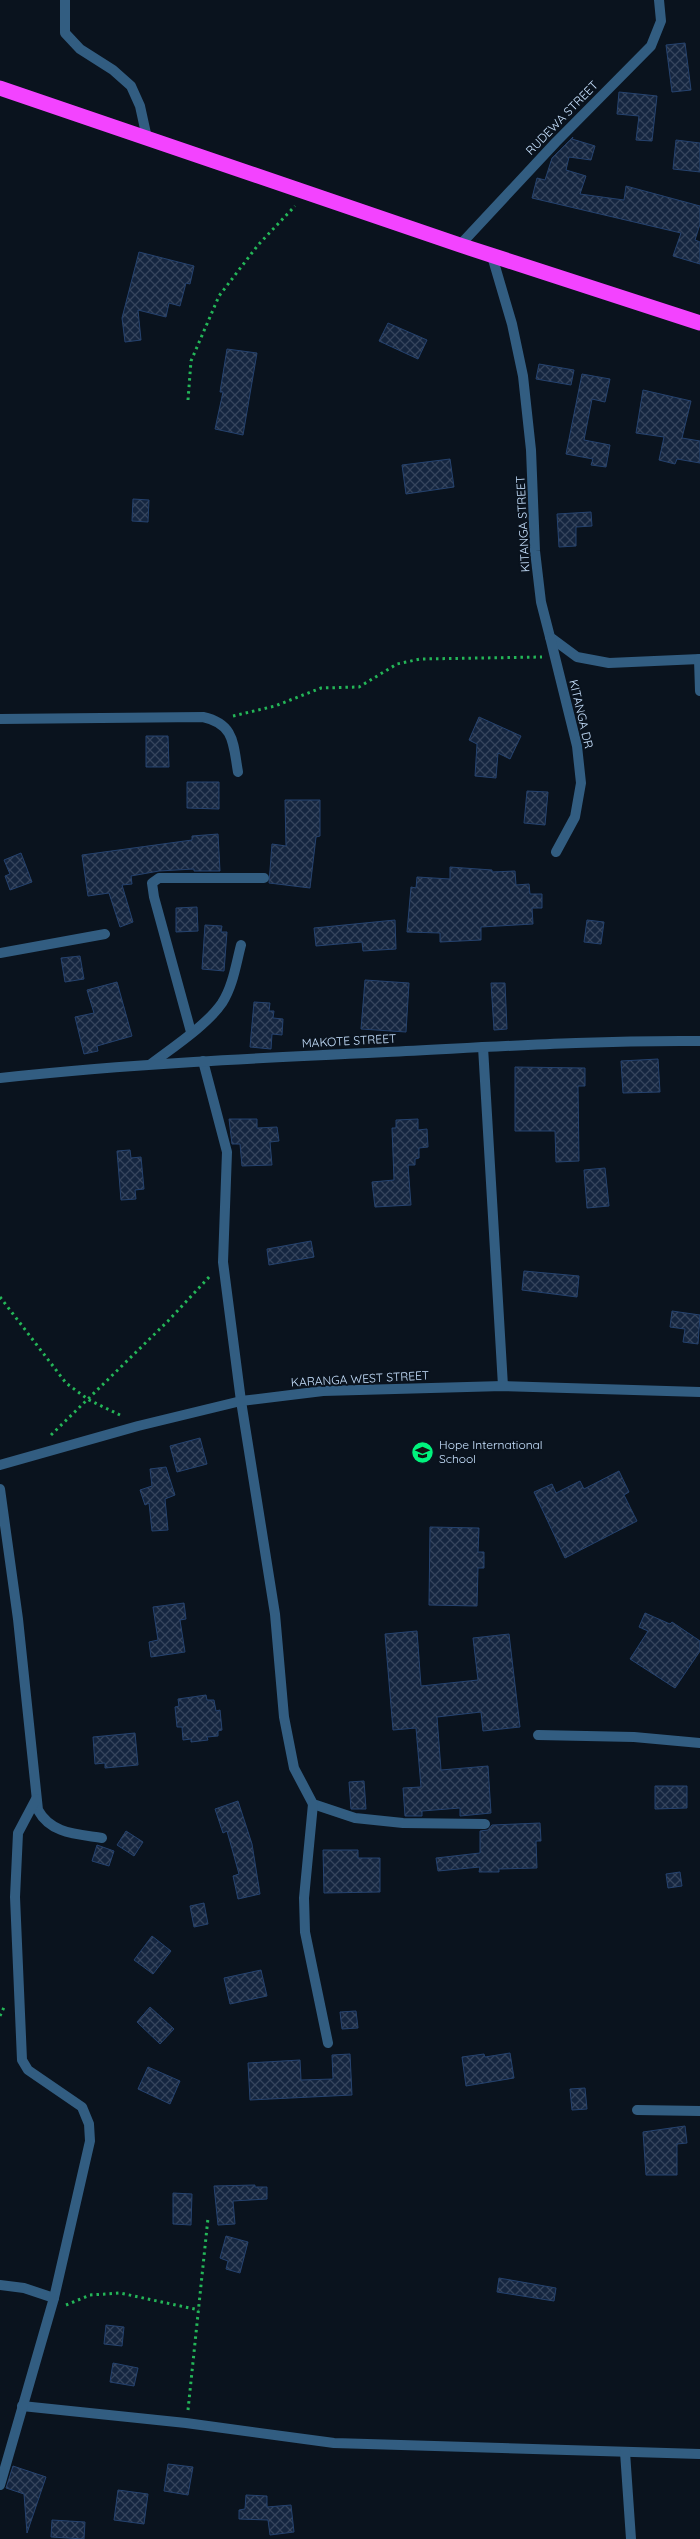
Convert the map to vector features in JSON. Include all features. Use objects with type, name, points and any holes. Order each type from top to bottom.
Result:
[{"type":"highway","points":[[0,88],[492,256],[700,323]]},
{"type":"street","points":[[65,0],[65,33],[80,49],[113,70],[131,86],[140,106],[147,138]]},
{"type":"street","name":"RUDEWA STREET","points":[[460,245],[556,142],[650,46],[661,22],[659,0]]},
{"type":"street","name":"KITANGA STREET","points":[[492,256],[512,324],[523,376],[531,450],[540,602],[550,637]]},
{"type":"street","points":[[550,637],[576,657],[609,663],[700,659],[700,691]]},
{"type":"street","name":"KITANGA DR","points":[[550,637],[577,746],[581,783],[575,817],[556,852]]},
{"type":"street","points":[[0,719],[94,719],[154,716],[203,717],[218,720],[230,732],[238,772]]},
{"type":"street","points":[[191,1032],[154,897],[152,883],[159,878],[264,878]]},
{"type":"street","points":[[0,953],[105,934]]},
{"type":"street","points":[[150,1065],[207,1020],[221,1004],[229,990],[242,944]]},
{"type":"street","name":"MAKOTE STREET","points":[[0,1078],[116,1066],[203,1061],[621,1040],[700,1041]]},
{"type":"street","points":[[483,1048],[503,1386]]},
{"type":"street","points":[[203,1061],[227,1152],[223,1262],[241,1402],[275,1614],[284,1718],[294,1768],[313,1804],[304,1898],[304,1932],[328,2043]]},
{"type":"street","name":"KARANGA WEST STREET","points":[[0,1465],[138,1426],[241,1402],[323,1391],[503,1386],[700,1392]]},
{"type":"street","points":[[0,1489],[20,1638],[38,1810],[50,1826],[64,1832],[102,1838]]},
{"type":"street","points":[[538,1735],[634,1738],[700,1743]]},
{"type":"street","points":[[0,2485],[52,2302],[90,2141],[89,2124],[82,2107],[28,2070],[22,2060],[15,1897],[18,1832],[25,1815],[36,1799]]},
{"type":"street","points":[[313,1804],[355,1818],[403,1823],[486,1824]]},
{"type":"street","points":[[637,2110],[700,2111]]},
{"type":"street","points":[[0,2285],[24,2288],[52,2302]]},
{"type":"street","points":[[22,2406],[186,2423],[334,2443],[700,2454]]},
{"type":"street","points":[[625,2452],[631,2539]]},
{"type":"path","points":[[188,400],[191,361],[219,296],[258,245],[307,192]]},
{"type":"path","points":[[218,720],[276,706],[321,688],[359,687],[397,664],[420,659],[555,656]]},
{"type":"path","points":[[44,1441],[89,1400],[223,1262]]},
{"type":"path","points":[[0,1297],[66,1383],[89,1400],[138,1426]]},
{"type":"path","points":[[186,2423],[208,2218]]},
{"type":"path","points":[[52,2302],[74,2304],[90,2295],[120,2293],[199,2310]]},
{"type":"building","points":[[685,43],[691,90],[672,92],[666,45]]},
{"type":"building","points":[[619,92],[657,96],[652,141],[636,140],[639,116],[617,114]]},
{"type":"building","points":[[573,137],[572,139],[595,146],[591,160],[569,157],[566,170],[586,176],[580,194],[624,200],[626,186],[700,206],[700,224],[695,240],[700,242],[700,264],[673,256],[681,233],[532,198],[537,178],[545,180],[552,158]]},
{"type":"building","points":[[676,140],[700,143],[700,172],[673,169]]},
{"type":"building","points":[[139,252],[194,266],[190,284],[186,283],[180,306],[169,303],[166,317],[138,310],[141,340],[125,342],[122,318]]},
{"type":"building","points":[[388,323],[427,340],[418,359],[379,341]]},
{"type":"building","points":[[227,349],[257,353],[243,435],[215,429],[223,392],[220,392]]},
{"type":"building","points":[[539,364],[574,370],[571,385],[536,379]]},
{"type":"building","points":[[582,374],[610,379],[605,402],[592,399],[584,440],[610,445],[606,467],[591,465],[593,459],[566,454]]},
{"type":"building","points":[[643,390],[691,401],[682,438],[700,441],[700,463],[677,459],[675,464],[659,460],[664,437],[636,433]]},
{"type":"building","points":[[450,459],[454,487],[406,494],[402,465]]},
{"type":"building","points":[[133,499],[149,500],[148,522],[132,521]]},
{"type":"building","points":[[591,512],[592,526],[576,527],[576,546],[559,547],[557,514]]},
{"type":"building","points":[[479,717],[521,736],[510,759],[498,753],[496,778],[475,776],[477,744],[469,740]]},
{"type":"building","points":[[146,736],[168,736],[169,767],[146,767]]},
{"type":"building","points":[[187,782],[219,782],[219,809],[187,808]]},
{"type":"building","points":[[527,791],[548,792],[545,825],[524,823]]},
{"type":"building","points":[[285,800],[320,800],[320,836],[316,837],[310,888],[269,883],[272,844],[286,846]]},
{"type":"building","points":[[218,834],[220,871],[194,871],[194,869],[159,871],[131,876],[132,884],[122,885],[133,922],[120,927],[109,893],[88,896],[82,855],[192,840],[192,836]]},
{"type":"building","points":[[21,853],[32,882],[10,890],[5,876],[10,874],[4,860]]},
{"type":"building","points":[[450,867],[492,870],[492,872],[515,871],[516,885],[529,884],[530,894],[542,894],[542,908],[532,908],[533,924],[481,927],[481,940],[440,942],[440,933],[407,932],[411,887],[416,888],[417,877],[450,879]]},
{"type":"building","points":[[197,907],[198,931],[176,932],[176,908]]},
{"type":"building","points":[[395,920],[396,949],[363,951],[362,942],[316,946],[314,928]]},
{"type":"building","points":[[587,920],[604,922],[601,944],[584,942]]},
{"type":"building","points":[[205,925],[222,926],[221,932],[227,932],[224,971],[202,969]]},
{"type":"building","points":[[80,956],[84,979],[65,982],[61,958]]},
{"type":"building","points":[[365,980],[409,983],[406,1032],[361,1029]]},
{"type":"building","points":[[117,982],[132,1036],[97,1046],[98,1051],[84,1054],[75,1017],[94,1013],[87,990]]},
{"type":"building","points":[[491,983],[505,983],[507,1029],[494,1030]]},
{"type":"building","points":[[254,1002],[270,1003],[269,1011],[274,1011],[273,1018],[283,1019],[282,1035],[272,1034],[271,1049],[250,1047]]},
{"type":"building","points":[[658,1059],[660,1092],[623,1093],[621,1061]]},
{"type":"building","points":[[515,1067],[585,1068],[585,1086],[578,1086],[579,1161],[556,1162],[555,1131],[515,1131]]},
{"type":"building","points":[[229,1119],[257,1119],[257,1128],[277,1127],[279,1141],[270,1142],[272,1165],[242,1166],[240,1144],[232,1144]]},
{"type":"building","points":[[418,1119],[418,1130],[427,1129],[428,1147],[419,1148],[419,1158],[415,1159],[415,1165],[408,1165],[411,1205],[375,1207],[372,1182],[394,1180],[392,1128],[396,1128],[396,1120]]},
{"type":"building","points":[[130,1150],[131,1158],[141,1157],[144,1189],[135,1190],[136,1199],[121,1200],[117,1151]]},
{"type":"building","points":[[605,1168],[609,1206],[587,1208],[584,1170]]},
{"type":"building","points":[[311,1241],[314,1257],[269,1265],[267,1249]]},
{"type":"building","points":[[524,1271],[579,1276],[577,1297],[522,1290]]},
{"type":"building","points":[[672,1311],[700,1315],[698,1344],[683,1342],[685,1329],[670,1327]]},
{"type":"building","points":[[200,1438],[207,1464],[177,1472],[170,1446]]},
{"type":"building","points":[[166,1467],[175,1495],[165,1499],[168,1530],[152,1531],[149,1503],[145,1505],[140,1490],[152,1486],[150,1469]]},
{"type":"building","points":[[619,1471],[629,1492],[624,1495],[637,1521],[565,1558],[534,1492],[552,1484],[556,1493],[580,1481],[584,1489]]},
{"type":"building","points":[[430,1527],[479,1528],[478,1552],[484,1552],[484,1568],[478,1568],[477,1606],[429,1605]]},
{"type":"building","points":[[184,1603],[186,1619],[180,1620],[185,1652],[151,1657],[149,1642],[158,1640],[153,1607]]},
{"type":"building","points":[[645,1613],[670,1624],[672,1622],[700,1641],[700,1651],[675,1688],[630,1659],[648,1631],[639,1627]]},
{"type":"building","points":[[417,1631],[421,1686],[478,1680],[473,1638],[509,1634],[520,1727],[483,1731],[481,1712],[437,1717],[441,1770],[488,1766],[491,1813],[460,1816],[460,1808],[422,1811],[422,1816],[405,1816],[403,1788],[421,1787],[416,1728],[393,1730],[385,1634]]},
{"type":"building","points":[[206,1695],[207,1700],[214,1700],[216,1711],[220,1710],[222,1730],[218,1731],[218,1736],[207,1737],[208,1740],[191,1742],[191,1739],[183,1740],[182,1727],[177,1727],[175,1707],[179,1706],[178,1699]]},
{"type":"building","points":[[135,1733],[138,1765],[105,1768],[105,1763],[95,1764],[93,1737]]},
{"type":"building","points":[[364,1781],[366,1809],[351,1809],[349,1782]]},
{"type":"building","points":[[655,1786],[687,1786],[687,1808],[655,1809]]},
{"type":"building","points":[[238,1801],[252,1844],[260,1894],[238,1899],[233,1876],[239,1874],[227,1831],[223,1833],[215,1809]]},
{"type":"building","points":[[540,1823],[541,1841],[536,1841],[537,1868],[499,1869],[499,1872],[479,1872],[480,1867],[438,1871],[436,1858],[480,1853],[480,1831],[488,1830],[492,1825]]},
{"type":"building","points":[[126,1831],[143,1842],[134,1856],[117,1845]]},
{"type":"building","points":[[97,1845],[114,1851],[109,1866],[92,1861]]},
{"type":"building","points":[[323,1850],[358,1850],[358,1858],[380,1858],[380,1892],[324,1893]]},
{"type":"building","points":[[680,1872],[682,1886],[668,1888],[666,1874]]},
{"type":"building","points":[[204,1903],[208,1924],[194,1927],[190,1906]]},
{"type":"building","points":[[152,1936],[171,1951],[153,1974],[134,1960]]},
{"type":"building","points":[[261,1970],[267,1996],[230,2004],[224,1978]]},
{"type":"building","points":[[150,2007],[174,2029],[160,2044],[137,2022]]},
{"type":"building","points":[[356,2011],[358,2028],[342,2029],[340,2012]]},
{"type":"building","points":[[510,2053],[514,2078],[466,2086],[462,2057],[484,2054],[485,2057]]},
{"type":"building","points":[[350,2054],[352,2095],[250,2100],[248,2063],[300,2060],[301,2080],[333,2079],[332,2055]]},
{"type":"building","points":[[148,2067],[180,2081],[170,2104],[138,2089]]},
{"type":"building","points":[[585,2088],[587,2109],[572,2110],[570,2089]]},
{"type":"building","points":[[685,2126],[687,2143],[677,2144],[677,2175],[646,2175],[643,2132]]},
{"type":"building","points":[[255,2185],[255,2187],[267,2187],[267,2199],[233,2201],[235,2224],[218,2225],[214,2186]]},
{"type":"building","points":[[173,2193],[192,2194],[191,2225],[173,2224]]},
{"type":"building","points":[[226,2236],[248,2242],[240,2273],[226,2269],[228,2261],[220,2258]]},
{"type":"building","points":[[499,2278],[556,2288],[554,2301],[497,2292]]},
{"type":"building","points":[[106,2325],[124,2327],[122,2346],[104,2344]]},
{"type":"building","points":[[113,2363],[138,2368],[134,2386],[110,2382]]},
{"type":"building","points":[[168,2464],[193,2467],[188,2495],[164,2491]]},
{"type":"building","points":[[13,2466],[46,2477],[27,2533],[24,2494],[6,2488]]},
{"type":"building","points":[[118,2490],[148,2494],[144,2524],[114,2520]]},
{"type":"building","points":[[246,2495],[267,2496],[267,2507],[291,2505],[294,2532],[270,2535],[268,2520],[239,2519],[239,2510],[245,2509]]},
{"type":"building","points":[[52,2520],[85,2522],[84,2539],[51,2537]]},
{"type":"place","name":"Hope International School","points":[[423,1452]]}]
